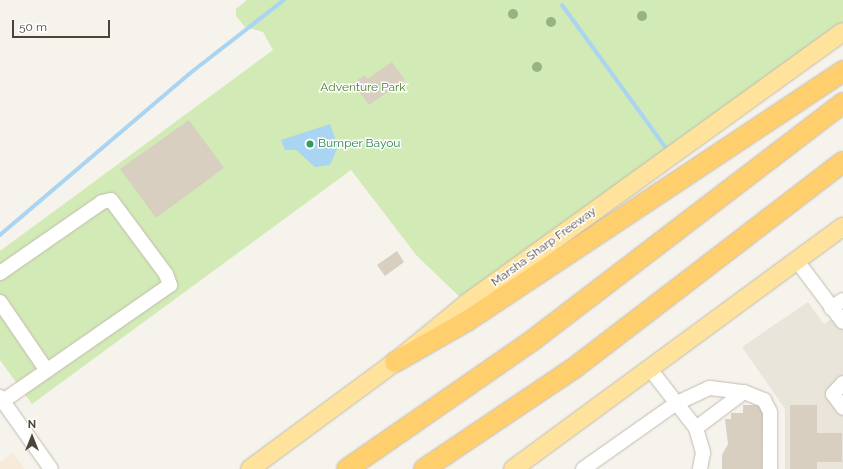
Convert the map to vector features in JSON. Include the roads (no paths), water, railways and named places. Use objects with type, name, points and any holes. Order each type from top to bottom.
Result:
[{"type":"highway","points":[[395,362],[467,321],[843,71]]},
{"type":"highway","points":[[347,469],[533,340],[843,103]]},
{"type":"highway","points":[[424,469],[573,368],[843,162]]},
{"type":"main road","name":"Marsha Sharp Freeway","points":[[250,469],[395,362],[467,303],[843,32]]},
{"type":"main road","points":[[513,469],[843,227]]},
{"type":"street","points":[[0,273],[102,202],[111,200],[166,274],[170,285],[47,370],[1,399],[51,469]]},
{"type":"street","points":[[798,261],[843,322]]},
{"type":"street","points":[[832,308],[843,300]]},
{"type":"street","points":[[0,302],[47,370]]},
{"type":"street","points":[[650,369],[675,404],[696,428],[703,453],[700,469]]},
{"type":"street","points":[[843,383],[833,394],[843,408]]},
{"type":"street","points":[[583,469],[675,404],[710,388],[744,392],[764,400],[770,412],[770,469]]},
{"type":"street","points":[[696,428],[744,392]]},
{"type":"water","name":"Bumper Bayou","points":[[330,124],[338,147],[330,165],[315,167],[296,150],[285,150],[281,140]]},
{"type":"waterway","points":[[0,235],[189,74],[284,0]]},
{"type":"waterway","points":[[562,5],[666,148]]},
{"type":"place","name":"Bumper Bayou","points":[[310,144]]},
{"type":"park label","name":"Adventure Park","points":[[363,88]]}]
